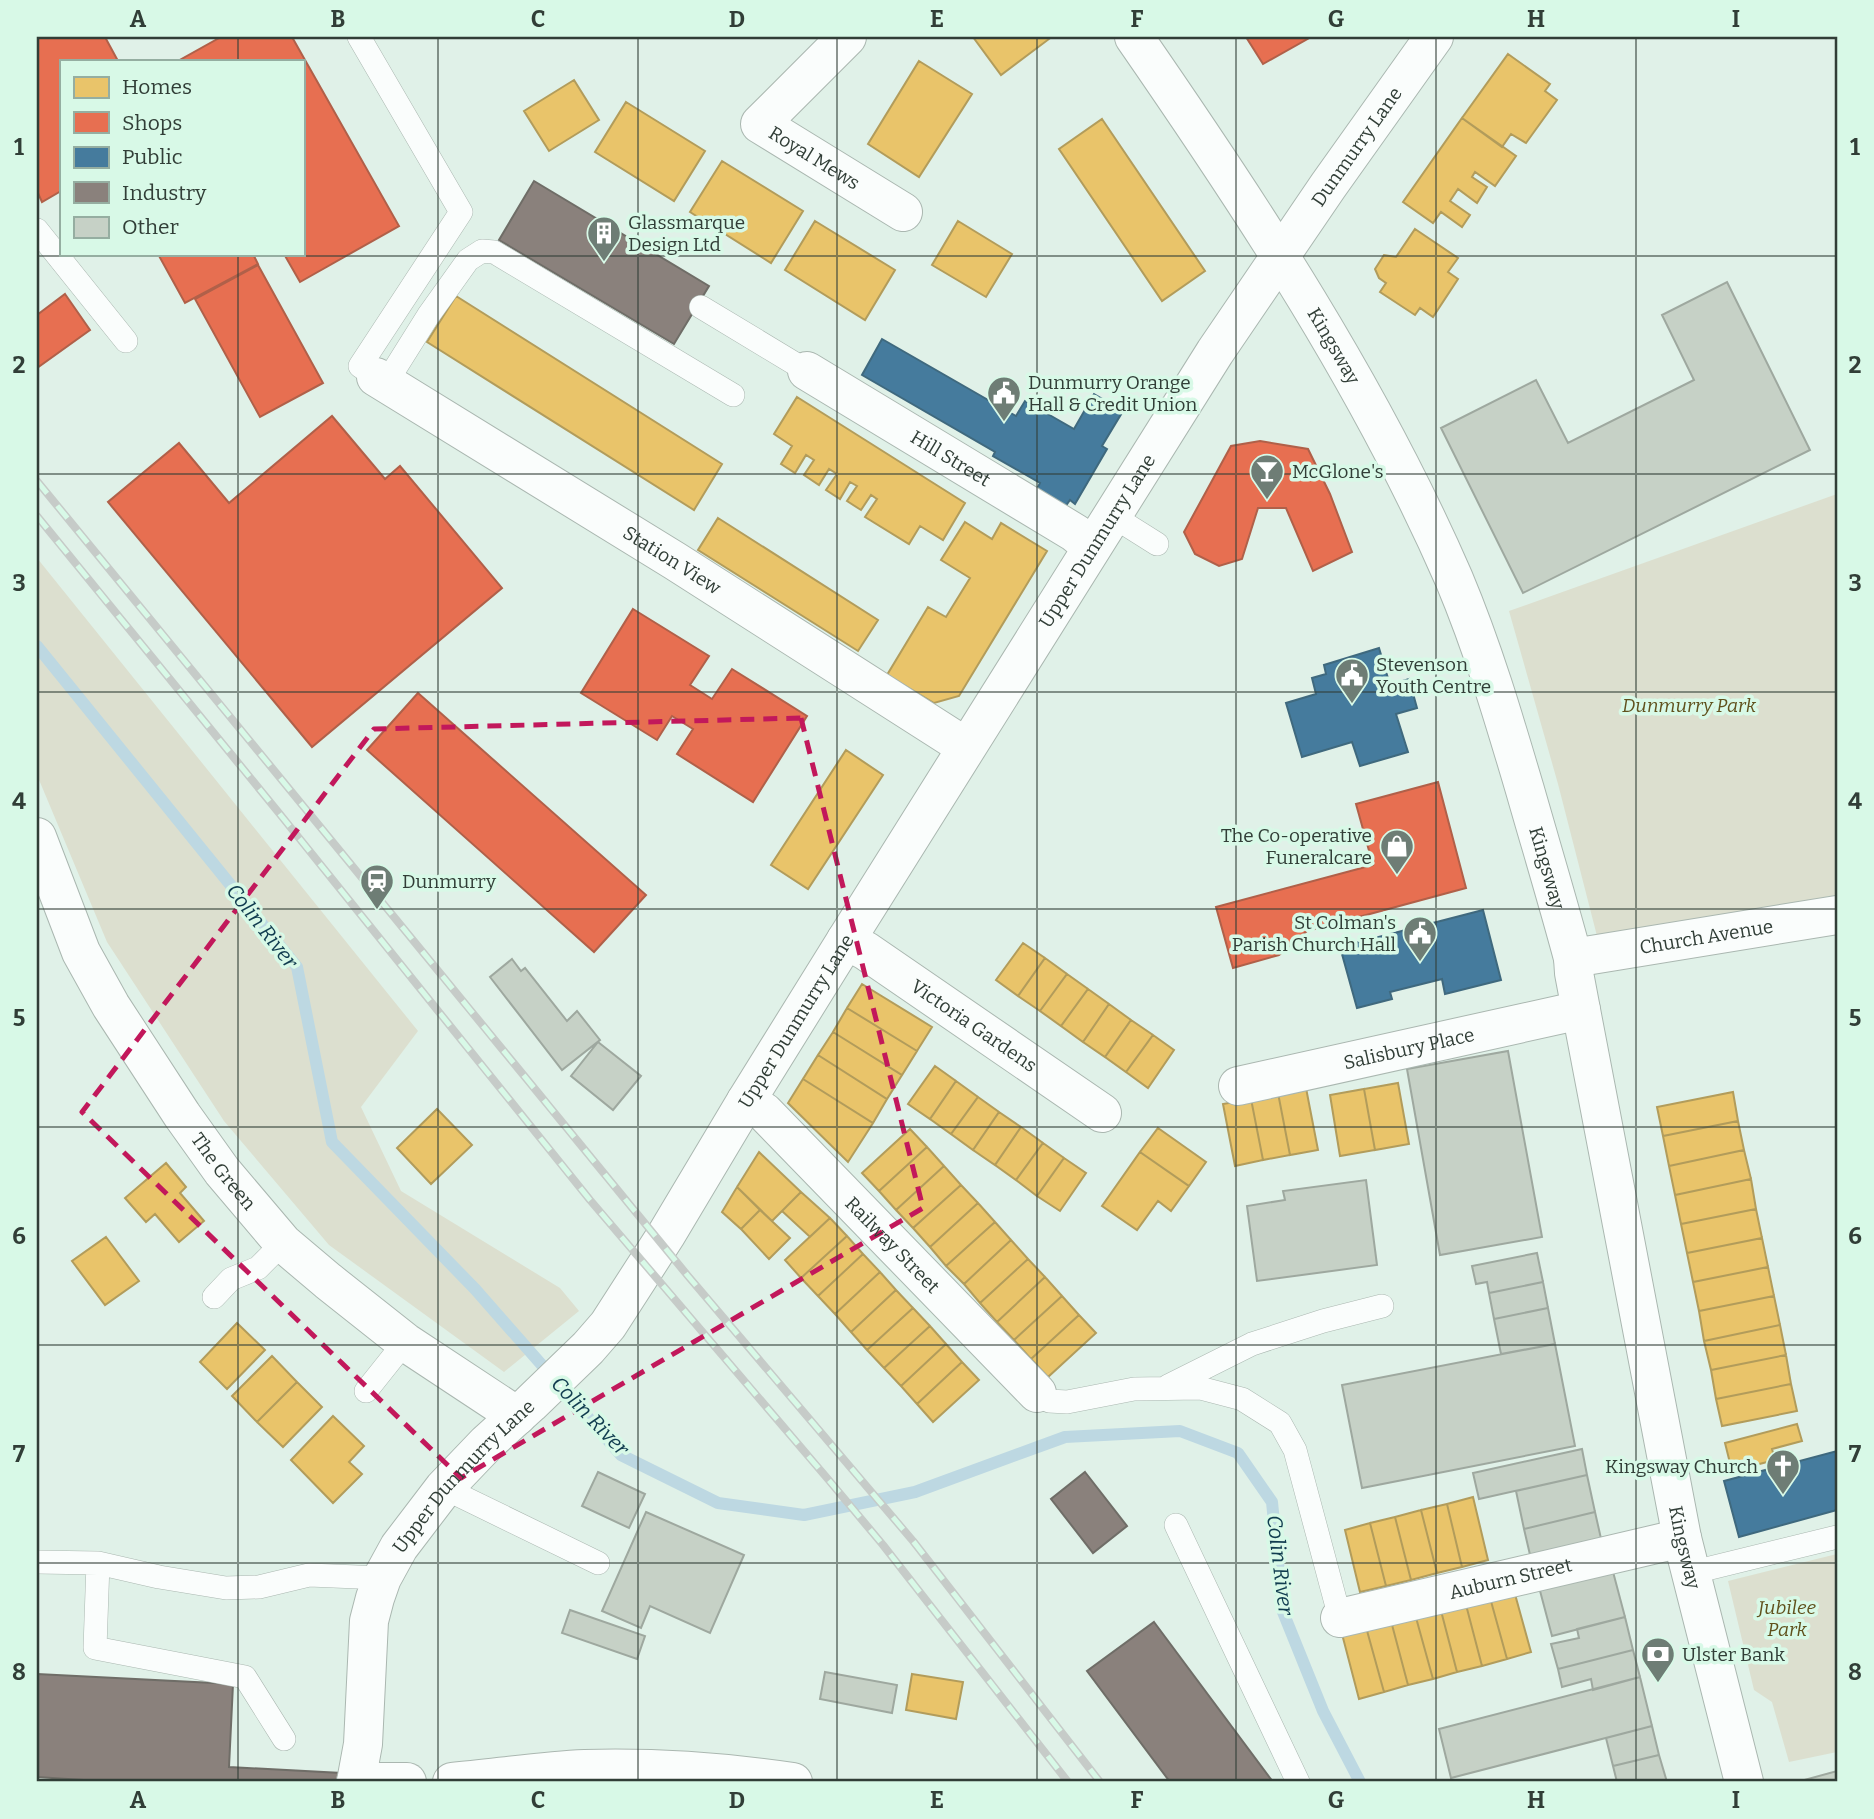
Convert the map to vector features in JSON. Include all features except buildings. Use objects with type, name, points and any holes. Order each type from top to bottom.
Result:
[{"type":"street","name":"Royal Mews","points":[[847,37],[760,124],[903,212]]},
{"type":"street","name":"Kingsway","points":[[1134,37],[1197,128],[1280,257],[1352,377],[1409,481],[1454,580],[1498,699],[1573,958],[1686,1555],[1744,1782]]},
{"type":"street","name":"Dunmurry Lane","points":[[1280,257],[1434,37]]},
{"type":"street","name":"Upper Dunmurry Lane","points":[[356,1782],[363,1744],[369,1621],[382,1578],[399,1547],[444,1488],[588,1348],[608,1325],[1101,531],[1222,341],[1280,257]]},
{"type":"street","name":"Hill Street","points":[[807,371],[1075,533],[1101,531]]},
{"type":"street","name":"Station View","points":[[381,380],[675,561],[966,747]]},
{"type":"street","name":"The Green","points":[[37,837],[81,952],[111,1006],[222,1171],[283,1243],[405,1342],[523,1410]]},
{"type":"street","name":"Church Avenue","points":[[1573,958],[1837,915]]},
{"type":"street","name":"Victoria Gardens","points":[[846,940],[1102,1113]]},
{"type":"street","name":"Salisbury Place","points":[[1238,1086],[1581,1010]]},
{"type":"street","name":"Railway Street","points":[[746,1101],[764,1112],[1037,1393]]},
{"type":"street","name":"Auburn Street","points":[[1340,1618],[1686,1555]]},
{"type":"street","points":[[452,1782],[582,1769],[641,1769],[687,1776],[793,1782]]},
{"type":"street","points":[[356,1782],[407,1782]]},
{"type":"lane","points":[[359,37],[461,212],[360,366],[381,380],[468,260],[482,251],[494,252],[733,395]]},
{"type":"lane","points":[[37,230],[126,341]]},
{"type":"lane","points":[[701,307],[807,371]]},
{"type":"lane","points":[[1101,531],[1157,544]]},
{"type":"lane","points":[[214,1297],[230,1279],[258,1268],[283,1243]]},
{"type":"lane","points":[[1162,1389],[1252,1344],[1323,1321],[1382,1306]]},
{"type":"lane","points":[[366,1391],[405,1342]]},
{"type":"lane","points":[[1037,1393],[1049,1401],[1068,1402],[1134,1389],[1200,1388],[1242,1399],[1280,1423],[1295,1450],[1340,1618]]},
{"type":"lane","points":[[444,1488],[598,1563]]},
{"type":"lane","points":[[1176,1525],[1298,1782]]},
{"type":"lane","points":[[1686,1555],[1837,1537]]},
{"type":"lane","points":[[37,1562],[99,1563],[159,1577],[226,1588],[259,1587],[309,1575],[382,1578]]},
{"type":"lane","points":[[99,1563],[95,1648],[245,1677],[284,1739]]},
{"type":"highlighted area","points":[[801,718],[923,1208],[461,1478],[82,1112],[374,729]]},
{"type":"green space","name":"Dunmurry Park","points":[[1837,494],[1837,895],[1597,936],[1509,611]]},
{"type":"green space","points":[[37,558],[418,1031],[361,1107],[401,1191],[560,1288],[579,1311],[504,1372],[329,1245],[224,1121],[107,942],[37,775]]},
{"type":"green space","name":"Jubilee Park","points":[[1837,1554],[1837,1752],[1789,1762],[1772,1702],[1754,1690],[1728,1581]]},
{"type":"waterway","name":"Colin River","points":[[37,646],[297,967],[332,1142],[475,1289],[621,1455],[718,1503],[804,1515],[915,1492],[1065,1437],[1180,1431],[1238,1453],[1272,1502],[1283,1612],[1323,1711],[1360,1782]]},
{"type":"railway","points":[[37,481],[688,1276],[913,1541],[1100,1782]]},
{"type":"railway","points":[[37,516],[590,1200],[883,1545],[1068,1782]]},
{"type":"place","name":"Glassmarque Design Ltd","points":[[604,263]]},
{"type":"place","name":"Dunmurry Orange Hall & Credit Union","points":[[1004,423]]},
{"type":"place","name":"McGlone's","points":[[1267,501]]},
{"type":"place","name":"Stevenson Youth Centre","points":[[1352,705]]},
{"type":"place","name":"The Co-operative Funeralcare","points":[[1397,876]]},
{"type":"place","name":"Dunmurry","points":[[377,911]]},
{"type":"place","name":"St Colman's Parish Church Hall","points":[[1420,963]]},
{"type":"place","name":"Kingsway Church","points":[[1783,1496]]},
{"type":"place","name":"Ulster Bank","points":[[1658,1684]]}]
